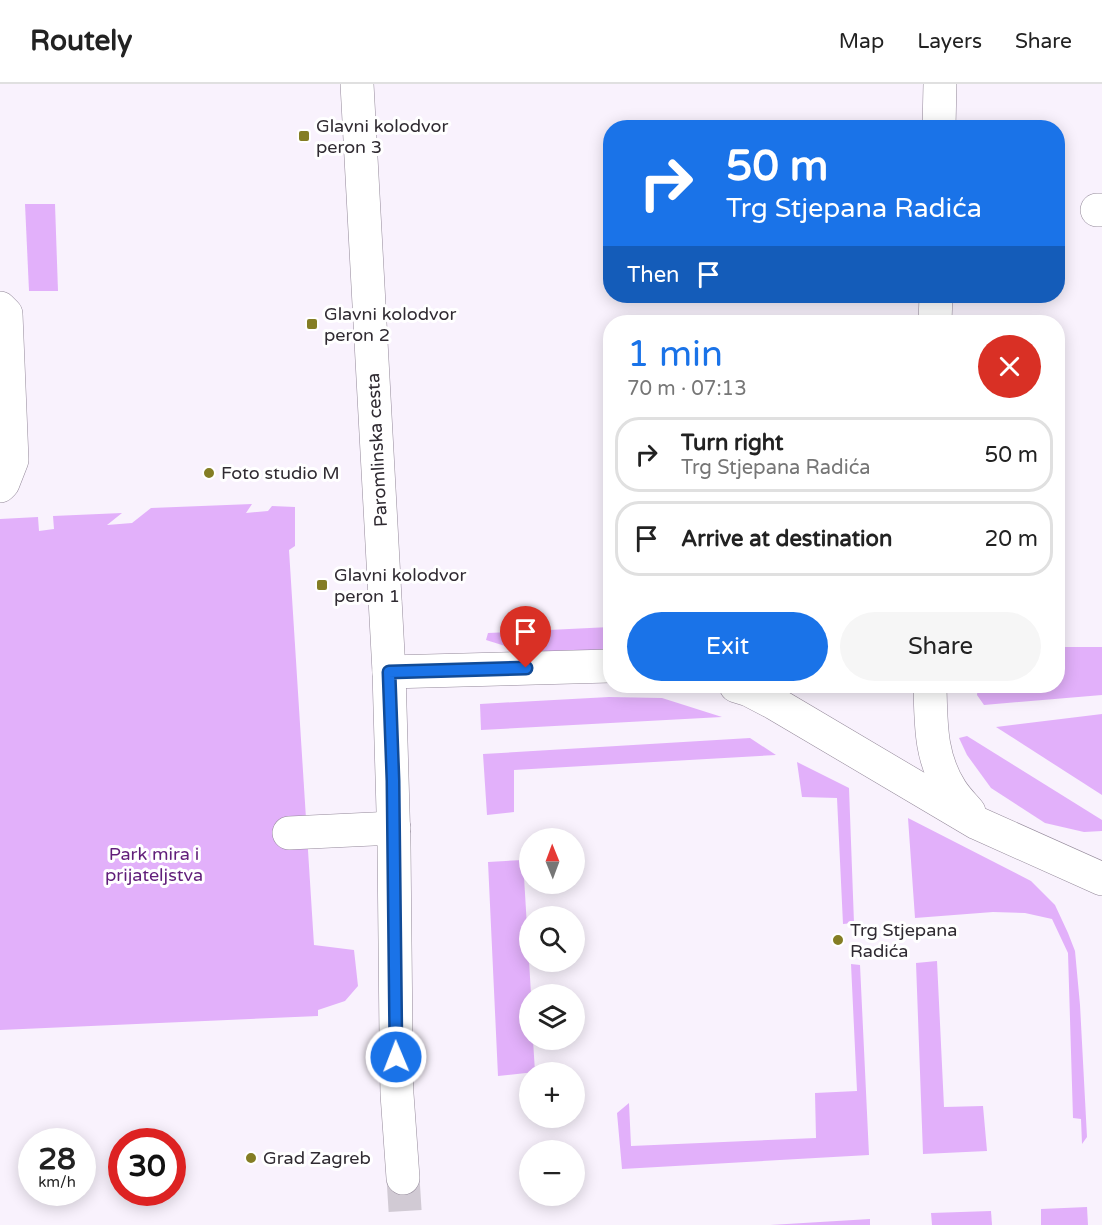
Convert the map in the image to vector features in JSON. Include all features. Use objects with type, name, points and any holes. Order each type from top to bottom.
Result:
[{"type":"street","name":"Paromlinska cesta","points":[[357,84],[389,672]]},
{"type":"street","points":[[939,120],[940,84]]},
{"type":"street","points":[[0,308],[6,315],[12,460],[0,486]]},
{"type":"street","points":[[403,1178],[397,1094],[394,828],[389,672],[603,666]]},
{"type":"street","points":[[755,693],[977,823],[1102,879],[1102,894]]},
{"type":"street","points":[[930,693],[933,744],[939,767],[952,792],[977,823]]},
{"type":"street","points":[[289,833],[394,828]]},
{"type":"green space","points":[[25,204],[55,204],[58,291],[29,291]]},
{"type":"green space","name":"Park mira i prijateljstva","points":[[252,504],[246,513],[268,511],[272,506],[295,507],[295,546],[289,550],[314,945],[354,950],[358,986],[345,1001],[318,1010],[318,1016],[0,1030],[0,519],[38,517],[39,531],[54,529],[53,516],[122,513],[107,525],[132,523],[151,508]]},
{"type":"green space","points":[[603,627],[603,651],[545,652],[512,648],[486,640],[488,633]]},
{"type":"green space","points":[[1065,647],[1102,647],[1102,695],[984,705],[977,693],[1065,693]]},
{"type":"green space","points":[[609,697],[662,698],[722,717],[481,730],[480,704]]},
{"type":"green space","points":[[1102,714],[1102,795],[996,727]]},
{"type":"green space","points":[[967,736],[1102,820],[1102,831],[1084,832],[1045,823],[991,788],[967,755],[959,738]]},
{"type":"green space","points":[[750,738],[776,755],[514,770],[514,812],[487,815],[483,754]]},
{"type":"green space","points":[[797,762],[849,788],[854,923],[843,924],[837,798],[802,797]]},
{"type":"green space","points":[[908,818],[1031,881],[1055,905],[1075,951],[1087,1137],[1082,1144],[1081,1119],[1073,1118],[1068,953],[1052,919],[1025,913],[993,912],[915,918]]},
{"type":"green space","points":[[519,860],[519,894],[525,894],[526,906],[519,906],[519,972],[530,972],[530,984],[519,984],[519,1050],[534,1050],[534,1062],[519,1062],[519,1074],[498,1076],[488,862]]},
{"type":"green space","points":[[937,961],[944,1107],[983,1106],[987,1151],[923,1154],[916,963]]},
{"type":"green space","points":[[851,964],[860,965],[869,1155],[622,1169],[617,1113],[629,1103],[631,1146],[816,1138],[815,1093],[857,1091]]},
{"type":"green space","points":[[1087,1207],[1088,1225],[1041,1225],[1041,1209]]},
{"type":"green space","points":[[991,1211],[992,1225],[932,1225],[931,1213]]},
{"type":"green space","points":[[870,1219],[870,1225],[770,1225]]},
{"type":"tunnel","points":[[403,1178],[406,1225]]},
{"type":"place","name":"Glavni kolodvor peron 3","points":[[304,136]]},
{"type":"place","name":"Glavni kolodvor peron 2","points":[[312,324]]},
{"type":"place","name":"Foto studio M","points":[[209,473]]},
{"type":"place","name":"Glavni kolodvor peron 1","points":[[322,585]]},
{"type":"place","name":"Trg Stjepana Radića","points":[[838,940]]},
{"type":"place","name":"Grad Zagreb","points":[[251,1158]]},
{"type":"route","points":[[396,1057],[393,781],[389,672],[526,668]]}]
